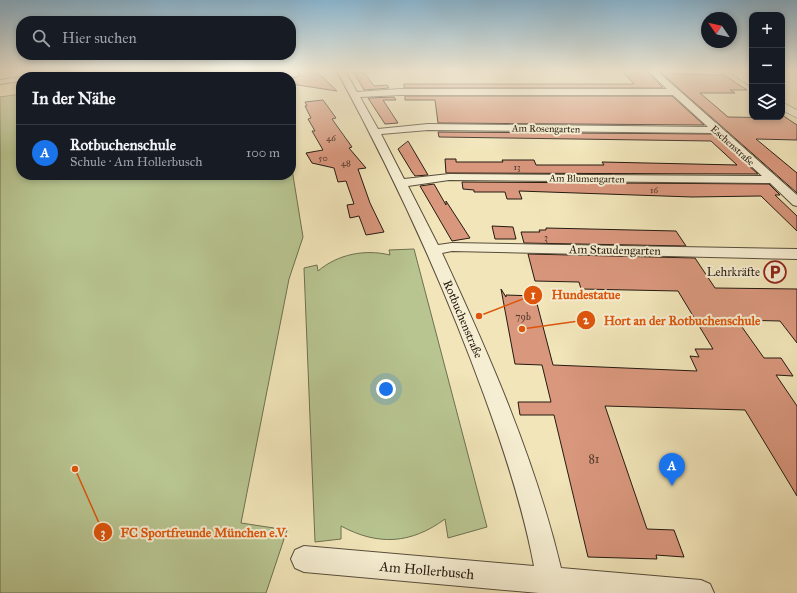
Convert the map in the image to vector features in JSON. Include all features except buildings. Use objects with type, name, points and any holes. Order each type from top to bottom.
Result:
[{"type":"street","name":"Rotbuchenstraße","points":[[357,99],[432,250],[485,370],[520,465],[539,527],[551,587]]},
{"type":"street","name":"Eschenstraße","points":[[682,99],[797,202]]},
{"type":"street","points":[[785,100],[797,108]]},
{"type":"street","points":[[785,106],[797,115]]},
{"type":"street","name":"Am Rosengarten","points":[[374,132],[428,127],[717,130]]},
{"type":"street","name":"Am Blumengarten","points":[[400,183],[449,177],[774,180]]},
{"type":"street","name":"Am Staudengarten","points":[[432,250],[452,247],[797,254]]},
{"type":"street","name":"Am Hollerbusch","points":[[304,559],[551,587],[701,593]]},
{"type":"green space","points":[[0,99],[16,99],[16,180],[294,180],[303,237],[289,279],[241,523],[287,530],[266,593],[0,593]]},
{"type":"green space","points":[[414,249],[487,527],[448,538],[445,519],[420,533],[394,539],[381,539],[368,537],[341,526],[341,539],[315,542],[304,268],[317,265],[318,271],[334,260],[352,254],[381,253],[390,255],[389,250]]},
{"type":"place","name":"Lehrkräfte","points":[[775,272]]},
{"type":"place","name":"Hundestatue","points":[[479,316]]},
{"type":"place","name":"Hort an der Rotbuchenschule","points":[[522,329]]},
{"type":"place","name":"FC Sportfreunde München e.V.","points":[[75,469]]},
{"type":"place","name":"Rotbuchenschule","points":[[672,486]]}]
